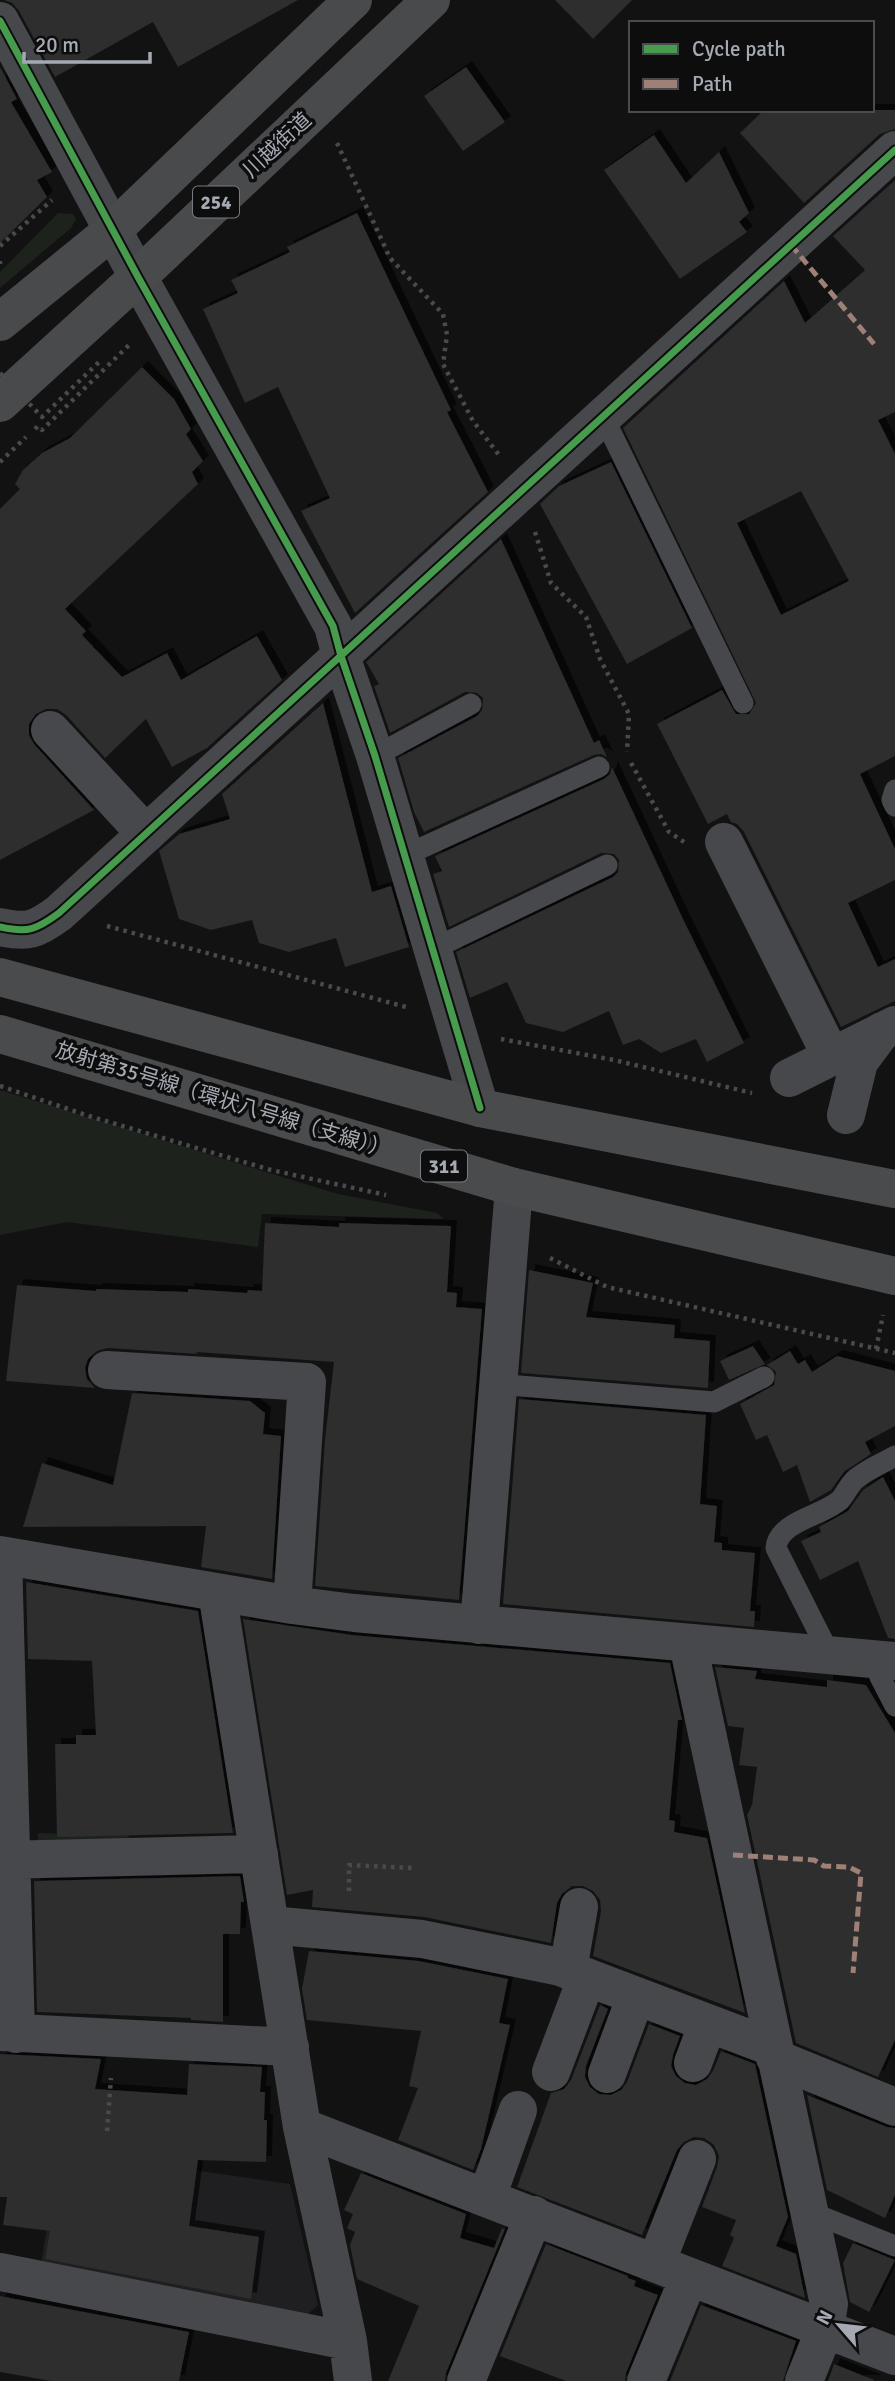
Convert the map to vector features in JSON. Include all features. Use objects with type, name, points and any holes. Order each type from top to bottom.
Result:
[{"type":"highway","name":"254","points":[[0,322],[113,230],[353,0]]},
{"type":"highway","name":"川越街道","points":[[0,403],[138,278],[431,0]]},
{"type":"main road","points":[[0,977],[480,1108],[895,1189]]},
{"type":"main road","name":"放射第35号線（環状八号線（支線））","points":[[0,1034],[514,1187],[895,1276]]},
{"type":"street","points":[[0,21],[138,278],[332,626],[406,855],[480,1108]]},
{"type":"street","points":[[0,927],[18,931],[38,929],[59,913],[895,150]]},
{"type":"street","points":[[50,730],[146,834]]},
{"type":"street","points":[[706,843],[831,1056]]},
{"type":"street","points":[[789,1078],[889,1028]]},
{"type":"street","points":[[846,1115],[859,1062],[889,1028]]},
{"type":"street","points":[[479,1625],[514,1187]]},
{"type":"street","points":[[107,1370],[307,1381],[292,1605]]},
{"type":"street","points":[[290,2047],[8,2033],[2,1556],[292,1605],[479,1625],[885,1661]]},
{"type":"street","points":[[217,1592],[302,2127],[348,2341],[353,2381]]},
{"type":"street","points":[[688,1644],[829,2304],[825,2329],[804,2381]]},
{"type":"street","points":[[6,1860],[259,1854]]},
{"type":"street","points":[[551,2072],[577,1974],[579,1908]]},
{"type":"street","points":[[270,1925],[422,1939],[577,1974],[708,2023],[895,2107]]},
{"type":"street","points":[[607,2074],[636,1996]]},
{"type":"street","points":[[693,2063],[708,2023]]},
{"type":"street","points":[[487,2197],[518,2110]]},
{"type":"street","points":[[302,2127],[895,2356]]},
{"type":"street","points":[[646,2381],[697,2159]]},
{"type":"street","points":[[467,2381],[534,2215]]},
{"type":"street","points":[[0,2272],[348,2341]]},
{"type":"lane","points":[[603,416],[743,703]]},
{"type":"lane","points":[[375,756],[471,704]]},
{"type":"lane","points":[[406,855],[599,767]]},
{"type":"lane","points":[[895,790],[892,800],[895,806]]},
{"type":"lane","points":[[433,949],[607,865]]},
{"type":"lane","points":[[497,1384],[714,1402],[764,1377]]},
{"type":"lane","points":[[831,1657],[776,1548],[776,1543],[779,1535],[839,1500],[855,1479],[895,1456]]},
{"type":"lane","points":[[885,1661],[880,1677],[895,1706]]},
{"type":"lane","points":[[810,2212],[895,2246]]},
{"type":"path","points":[[337,143],[390,258],[443,314],[447,335],[443,365],[473,421],[521,491],[551,583],[586,617],[600,659],[629,714],[627,756],[669,832],[706,843]]},
{"type":"path","points":[[0,246],[52,200],[59,199]]},
{"type":"path","points":[[0,462],[38,426],[42,430],[132,342]]},
{"type":"path","points":[[0,373],[43,417],[99,362]]},
{"type":"path","points":[[59,913],[456,1026],[614,1060],[787,1102],[789,1078]]},
{"type":"path","points":[[0,1086],[89,1116],[271,1170],[387,1195]]},
{"type":"path","points":[[510,1238],[607,1287],[895,1353]]},
{"type":"path","points":[[107,2131],[113,2038]]},
{"type":"shaded area","points":[[58,213],[73,214],[76,219],[71,228],[0,288],[0,272]]},
{"type":"shaded area","points":[[0,1090],[338,1194],[437,1213],[444,1219],[262,1214],[258,1247],[67,1222],[0,1235]]},
{"type":"shaded area","points":[[129,1829],[128,1846],[38,1844],[38,1833],[119,1835]]},
{"type":"shaded area","points":[[60,2151],[290,2184],[318,2305],[306,2316],[40,2269]]},
{"type":"building","points":[[4,0],[298,0],[178,67],[153,22],[55,77],[19,11],[12,3]]},
{"type":"building","points":[[555,0],[632,0],[593,39]]},
{"type":"building","points":[[0,67],[17,99],[11,102],[52,172],[37,180],[47,197],[0,243]]},
{"type":"building","points":[[466,67],[505,122],[463,151],[424,96]]},
{"type":"building","points":[[895,110],[895,129],[880,134],[804,203],[740,133],[762,112]]},
{"type":"building","points":[[654,135],[686,183],[719,152],[749,213],[739,222],[747,232],[680,279],[604,170]]},
{"type":"building","points":[[895,180],[895,412],[878,420],[895,454],[895,756],[860,774],[895,849],[895,880],[848,903],[878,967],[895,959],[895,1001],[841,1027],[744,832],[731,822],[727,814],[708,824],[657,724],[722,690],[736,714],[749,714],[756,703],[623,428],[784,281],[805,323],[865,270],[833,236]],"holes":[[[801,491],[849,581],[781,615],[737,523]]]},
{"type":"building","points":[[357,213],[451,410],[447,412],[488,492],[355,613],[301,511],[330,498],[278,387],[245,403],[203,309],[238,293],[231,280],[290,252],[287,247]]},
{"type":"building","points":[[142,367],[174,399],[191,429],[186,434],[203,461],[192,472],[198,484],[65,609],[86,631],[82,635],[122,677],[167,653],[181,680],[257,636],[282,680],[207,748],[172,767],[146,719],[105,758],[66,715],[57,709],[46,709],[36,714],[29,724],[29,735],[34,744],[94,810],[0,860],[0,509],[20,489],[15,484],[23,470],[42,453],[70,438]]},
{"type":"building","points":[[611,462],[692,628],[627,664],[540,504],[559,486]]},
{"type":"building","points":[[501,539],[594,743],[599,740],[607,757],[594,755],[424,832],[414,812],[398,758],[477,716],[482,710],[483,698],[477,693],[465,692],[390,733],[374,686],[379,684],[366,662]]},
{"type":"building","points":[[323,703],[372,892],[391,886],[409,947],[345,967],[336,938],[289,952],[259,943],[252,920],[211,930],[179,919],[159,851],[179,834],[230,819],[222,794]]},
{"type":"building","points":[[612,767],[744,1043],[707,1062],[696,1039],[661,1053],[639,1039],[623,1045],[609,1011],[563,1032],[526,1023],[507,982],[470,998],[456,952],[613,877],[618,872],[619,860],[614,854],[601,853],[449,927],[433,874],[442,871],[435,856],[604,779],[610,774]]},
{"type":"building","points":[[265,1223],[339,1227],[339,1223],[451,1226],[447,1292],[457,1293],[456,1307],[482,1309],[459,1600],[315,1586],[325,1439],[334,1362],[108,1348],[97,1351],[88,1359],[85,1368],[87,1379],[95,1388],[6,1381],[17,1285],[96,1291],[262,1291]]},
{"type":"building","points":[[529,1270],[593,1283],[586,1317],[675,1325],[674,1338],[710,1341],[708,1388],[521,1373]]},
{"type":"building","points":[[753,1346],[765,1364],[729,1380],[720,1361]]},
{"type":"building","points":[[790,1351],[798,1364],[805,1360],[812,1372],[837,1356],[895,1371],[895,1426],[865,1442],[871,1454],[845,1471],[831,1490],[810,1502],[797,1465],[783,1472],[767,1435],[756,1440],[740,1404],[774,1385],[776,1372],[767,1365]]},
{"type":"building","points":[[132,1393],[250,1401],[265,1413],[263,1434],[281,1436],[272,1579],[201,1567],[206,1526],[23,1527],[42,1463],[113,1485]]},
{"type":"building","points":[[519,1399],[706,1415],[700,1504],[717,1506],[714,1542],[722,1543],[722,1550],[755,1553],[750,1611],[755,1611],[754,1627],[503,1604]]},
{"type":"building","points":[[883,1477],[895,1501],[895,1639],[888,1638],[858,1561],[820,1580],[801,1541],[821,1532],[819,1527],[848,1511],[863,1490]]},
{"type":"building","points":[[26,1582],[198,1611],[233,1833],[57,1837],[55,1744],[76,1744],[76,1735],[96,1735],[92,1661],[28,1659]]},
{"type":"building","points":[[243,1619],[352,1635],[670,1663],[682,1720],[678,1720],[669,1820],[675,1821],[674,1832],[707,1838],[745,2013],[593,1956],[601,1911],[600,1900],[593,1891],[583,1886],[572,1886],[562,1894],[557,1903],[551,1943],[424,1917],[312,1907],[313,1890],[287,1895]]},
{"type":"building","points":[[715,1667],[757,1671],[755,1679],[827,1687],[827,1680],[866,1685],[895,1733],[895,2040],[878,2077],[796,2043],[747,1815],[752,1805],[757,1767],[739,1765],[744,1728],[728,1726]]},
{"type":"building","points":[[240,1876],[244,1902],[241,1902],[240,1934],[223,1934],[223,2022],[191,2018],[37,2012],[34,1881]]},
{"type":"building","points":[[309,1951],[419,1961],[508,1979],[499,2023],[510,2025],[481,2149],[473,2170],[398,2140],[418,2088],[409,2086],[421,2031],[307,2020],[302,1989]]},
{"type":"building","points":[[600,2005],[608,2009],[586,2066],[585,2077],[590,2087],[599,2094],[611,2095],[621,2090],[627,2082],[649,2024],[680,2036],[671,2066],[676,2076],[685,2083],[696,2085],[707,2079],[721,2051],[755,2064],[788,2217],[776,2246],[796,2254],[805,2298],[722,2266],[734,2238],[730,2235],[736,2220],[702,2207],[719,2156],[714,2145],[704,2138],[694,2137],[684,2142],[677,2150],[642,2235],[517,2187],[551,2093],[564,2089],[571,2080]]},
{"type":"building","points":[[0,2054],[101,2059],[95,2089],[187,2095],[189,2064],[262,2067],[260,2092],[265,2092],[266,2162],[198,2160],[189,2226],[259,2237],[251,2299],[45,2259],[50,2231],[3,2225],[7,2197],[0,2197]]},
{"type":"building","points":[[807,2095],[895,2128],[895,2195],[885,2218],[827,2190]]},
{"type":"building","points":[[361,2173],[466,2214],[460,2238],[494,2248],[502,2228],[505,2229],[445,2381],[388,2381],[419,2306],[357,2279],[350,2245],[355,2232],[347,2228],[353,2214],[344,2210]]},
{"type":"building","points":[[853,2243],[895,2260],[869,2312],[850,2302],[843,2263]]},
{"type":"building","points":[[546,2244],[628,2276],[636,2281],[634,2286],[658,2295],[625,2381],[566,2381],[500,2356]]},
{"type":"building","points":[[0,2296],[189,2332],[179,2381],[51,2381],[0,2372]]},
{"type":"building","points":[[701,2305],[796,2341],[783,2381],[670,2381]]},
{"type":"building","points":[[834,2364],[874,2380],[874,2381],[828,2381]]},
{"type":"marked path","points":[[791,245],[874,344]]},
{"type":"marked path","points":[[733,1855],[814,1860],[824,1866],[849,1867],[861,1873],[853,1973]]},
{"type":"cycle path","points":[[0,21],[138,277],[333,626],[375,756],[480,1108]]},
{"type":"cycle path","points":[[0,927],[31,929],[59,913],[895,150]]}]
